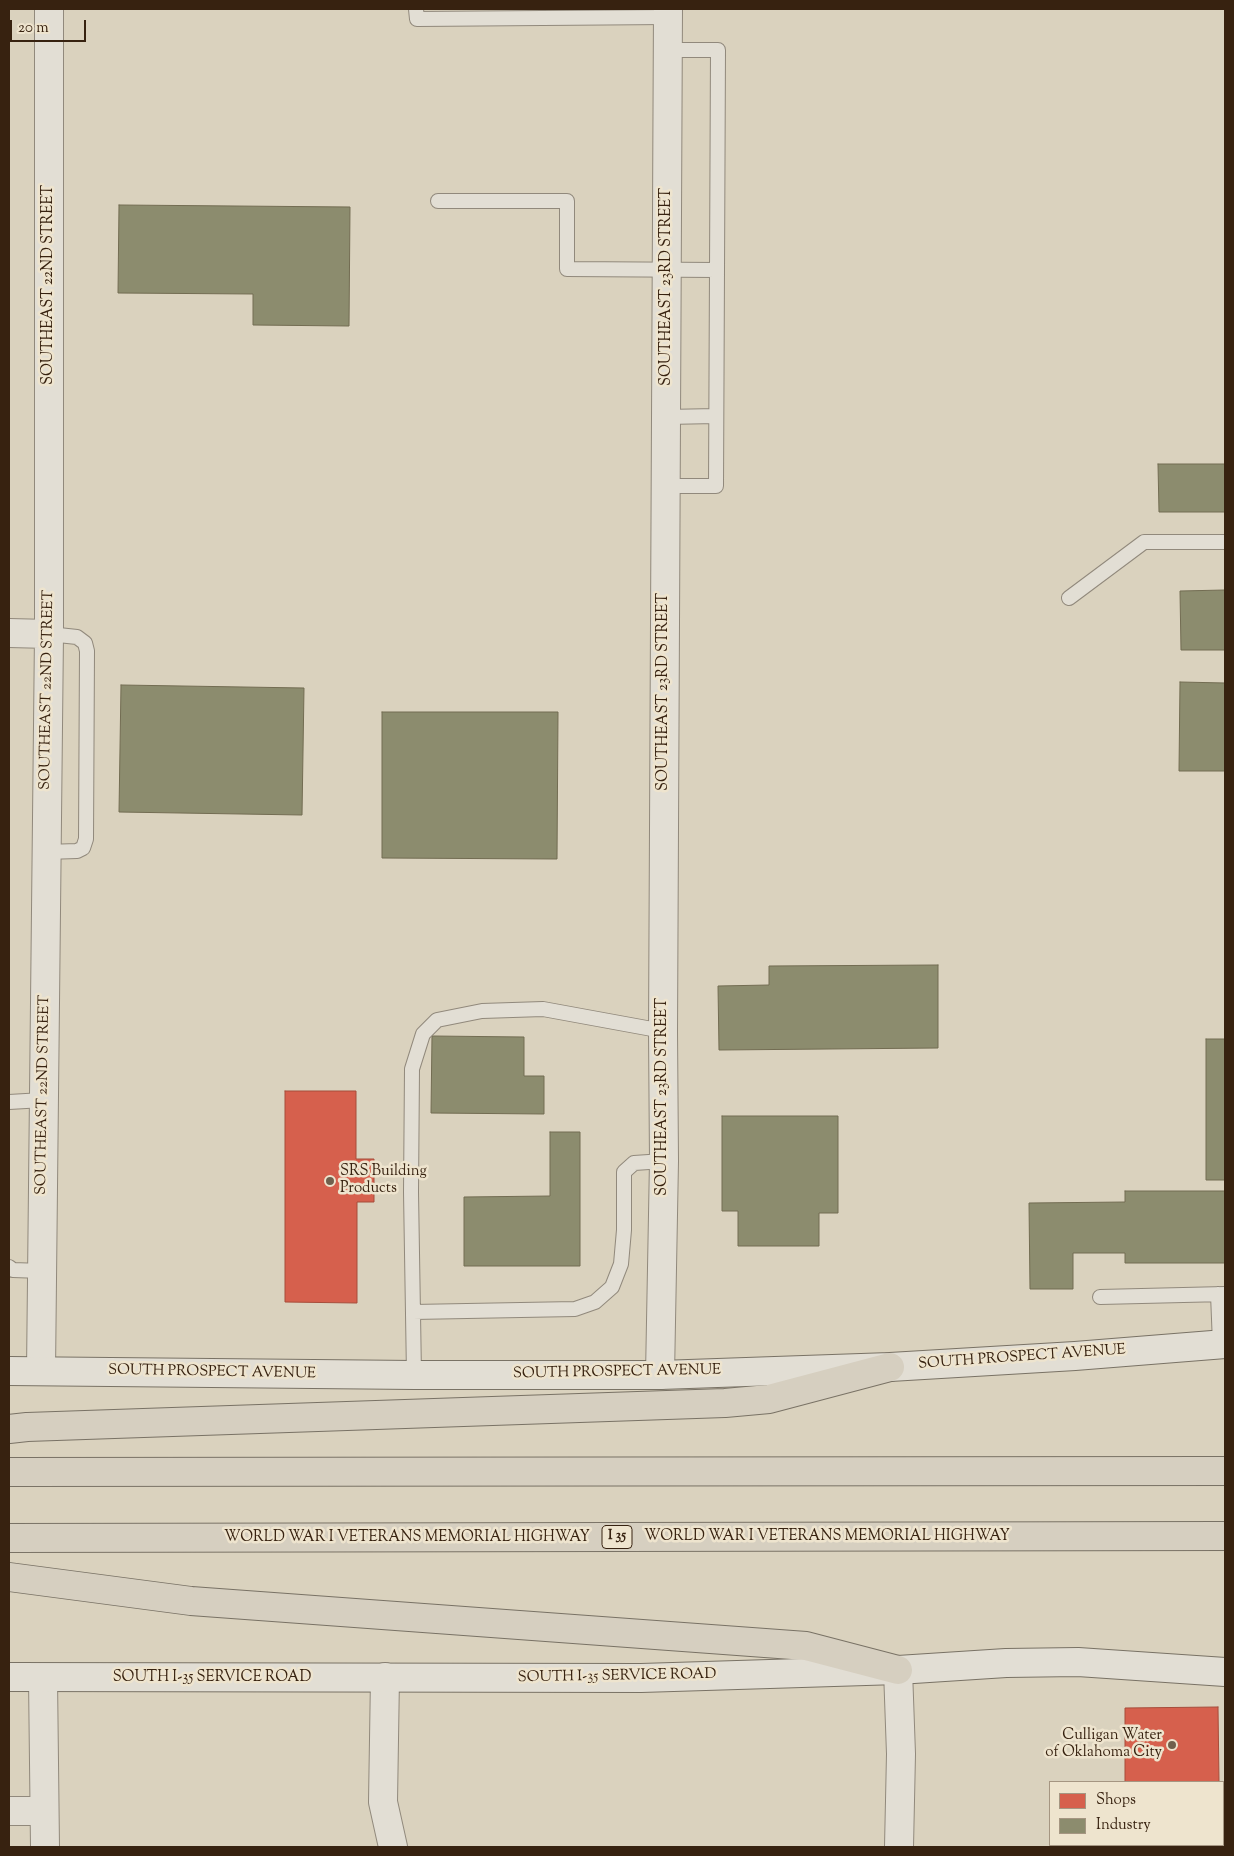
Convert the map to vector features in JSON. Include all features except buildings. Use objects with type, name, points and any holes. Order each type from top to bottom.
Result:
[{"type":"highway","points":[[9,1429],[27,1426],[725,1403],[769,1399],[890,1367]]},
{"type":"highway","points":[[9,1472],[1225,1472]]},
{"type":"highway","name":"WORLD WAR I VETERANS MEMORIAL HIGHWAY","points":[[9,1538],[1225,1536]]},
{"type":"highway","points":[[9,1577],[191,1601],[806,1646],[898,1670]]},
{"type":"street","name":"SOUTHEAST 22ND STREET","points":[[41,1371],[48,634],[49,9]]},
{"type":"street","name":"SOUTHEAST 23RD STREET","points":[[660,1374],[664,1161],[662,1031],[668,13]]},
{"type":"street","points":[[9,633],[48,634]]},
{"type":"street","name":"SOUTH PROSPECT AVENUE","points":[[9,1371],[660,1374],[890,1367],[1076,1356],[1223,1344]]},
{"type":"street","name":"SOUTH I-35 SERVICE ROAD","points":[[9,1677],[641,1678],[898,1670],[1006,1663],[1078,1662],[1225,1672]]},
{"type":"street","points":[[898,1670],[901,1754],[899,1847]]},
{"type":"street","points":[[384,1677],[383,1802],[393,1847]]},
{"type":"street","points":[[43,1678],[45,1847]]},
{"type":"street","points":[[9,1811],[44,1811]]},
{"type":"lane","points":[[416,9],[416,19],[668,13]]},
{"type":"lane","points":[[666,486],[716,486],[717,270],[718,50],[668,50]]},
{"type":"lane","points":[[438,201],[568,201],[568,269],[717,270]]},
{"type":"lane","points":[[666,417],[716,416]]},
{"type":"lane","points":[[1069,598],[1144,542],[1225,542]]},
{"type":"lane","points":[[46,852],[77,852],[83,848],[86,839],[87,651],[85,643],[77,637],[48,634]]},
{"type":"lane","points":[[414,1374],[411,1192],[412,1069],[423,1034],[437,1020],[482,1012],[543,1009],[662,1031]]},
{"type":"lane","points":[[9,1102],[44,1100]]},
{"type":"lane","points":[[413,1312],[575,1309],[595,1302],[612,1287],[621,1264],[624,1230],[624,1172],[634,1162],[664,1161]]},
{"type":"lane","points":[[9,1267],[13,1270],[42,1271]]},
{"type":"lane","points":[[1100,1297],[1222,1294],[1223,1344]]},
{"type":"place","name":"SRS Building Products","points":[[330,1181]]},
{"type":"place","name":"Culligan Water of Oklahoma City","points":[[1172,1745]]}]
